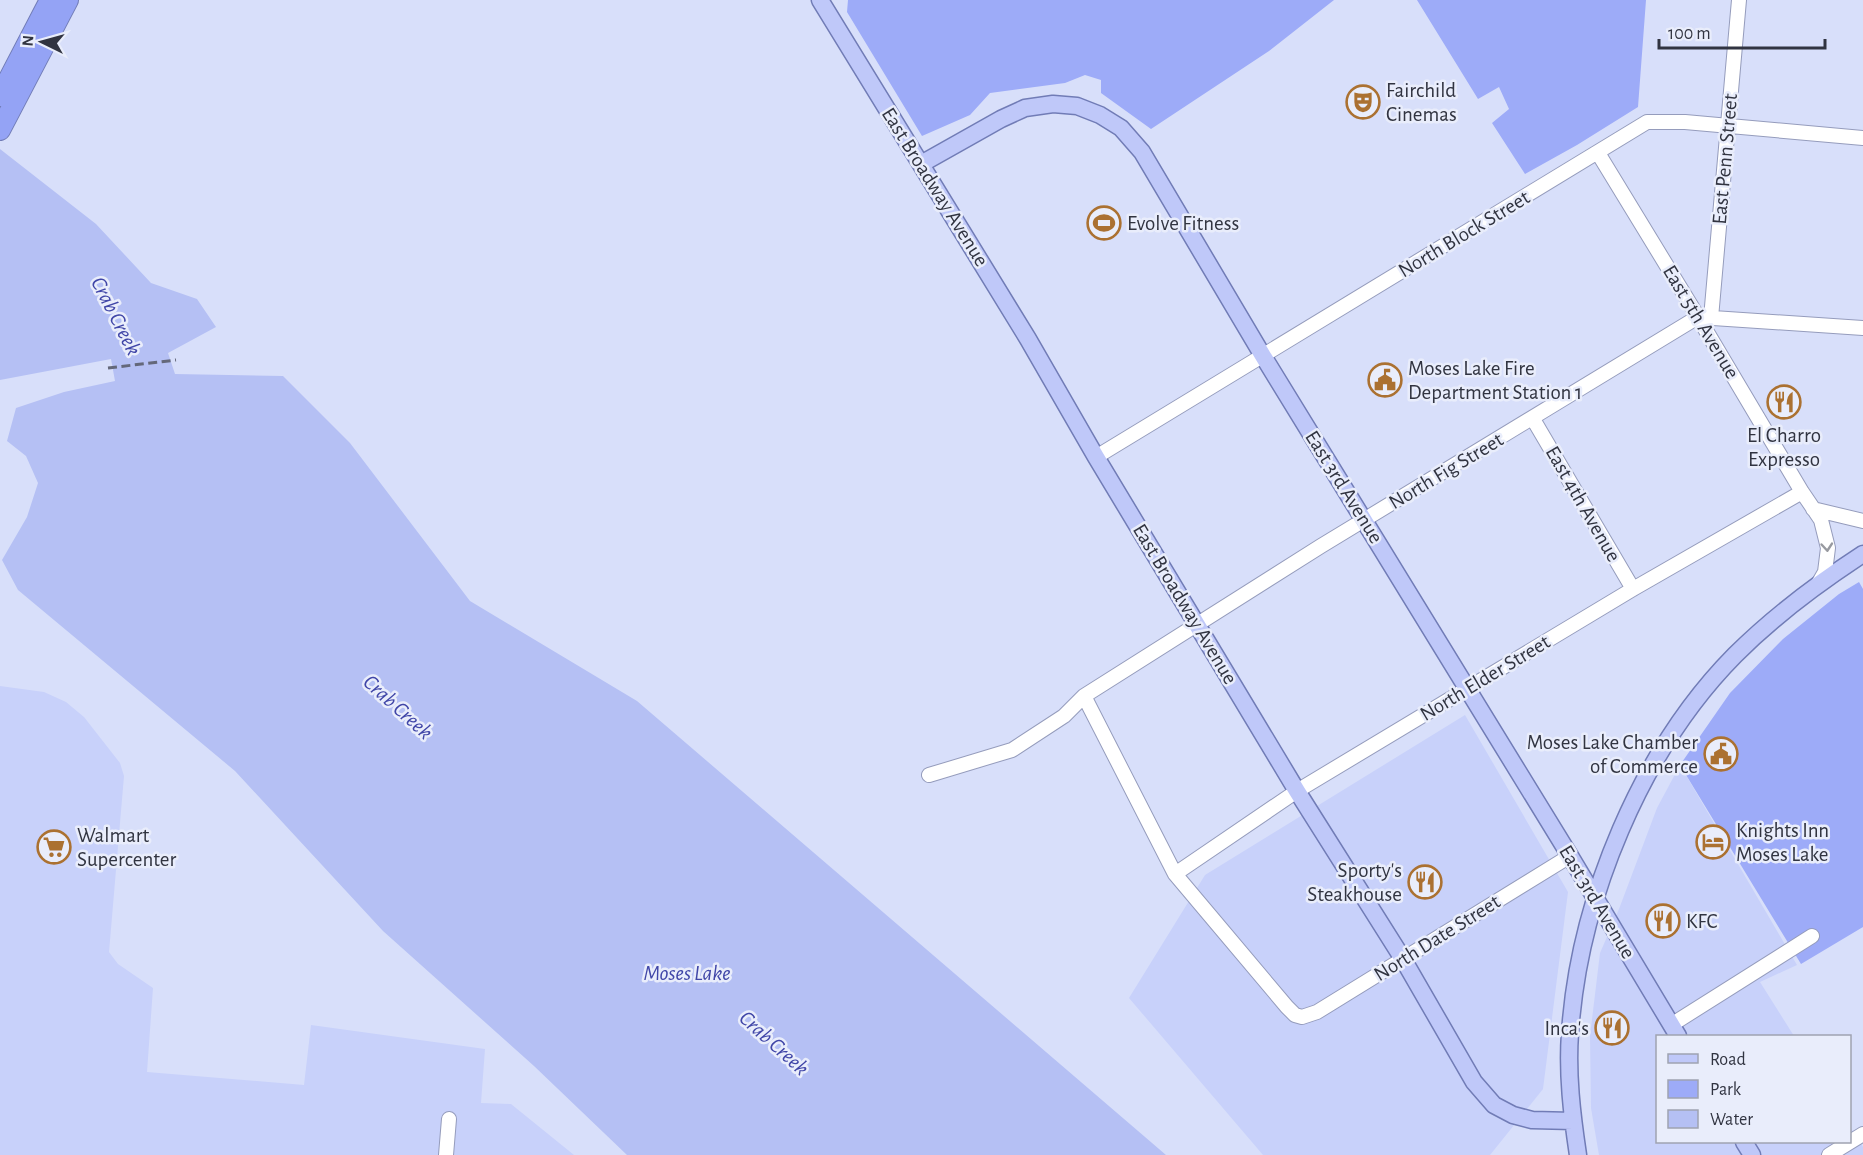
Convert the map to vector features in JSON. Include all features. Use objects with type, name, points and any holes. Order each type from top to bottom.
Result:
[{"type":"highway","points":[[0,96],[50,0]]},
{"type":"highway","points":[[0,130],[68,0]]},
{"type":"main road","name":"East Broadway Avenue","points":[[820,0],[1028,339],[1096,457],[1297,791],[1403,959],[1474,1082],[1494,1105],[1513,1115],[1532,1120],[1573,1121]]},
{"type":"main road","name":"East 3rd Avenue","points":[[921,164],[1025,108],[1053,104],[1077,106],[1100,115],[1121,128],[1142,152],[1263,356],[1675,1031]]},
{"type":"main road","points":[[1578,1155],[1570,1085],[1571,1024],[1583,944],[1595,900],[1631,804],[1648,773],[1702,692],[1734,656],[1793,603],[1863,554]]},
{"type":"street","name":"East Penn Street","points":[[1705,317],[1728,126],[1739,0]]},
{"type":"street","name":"North Block Street","points":[[1096,457],[1647,122],[1685,122],[1863,138]]},
{"type":"street","name":"East 5th Avenue","points":[[1599,153],[1705,317],[1802,492],[1821,520],[1828,548],[1825,572],[1817,585]]},
{"type":"street","points":[[1705,317],[1863,328]]},
{"type":"street","name":"North Fig Street","points":[[929,775],[1012,750],[1064,716],[1084,696],[1198,624],[1365,520],[1705,317]]},
{"type":"street","name":"East 4th Avenue","points":[[1533,419],[1633,589]]},
{"type":"street","name":"North Elder Street","points":[[1175,874],[1297,791],[1633,589],[1802,492]]},
{"type":"street","points":[[1813,509],[1863,521]]},
{"type":"street","points":[[1084,696],[1175,874]]},
{"type":"street","name":"North Date Street","points":[[1175,874],[1268,987],[1295,1015],[1302,1017],[1317,1012],[1570,856]]},
{"type":"street","points":[[1675,1031],[1812,936]]},
{"type":"street","points":[[446,1155],[449,1119]]},
{"type":"street","points":[[1828,1155],[1848,1143]]},
{"type":"shaded area","points":[[0,686],[44,692],[66,702],[84,717],[120,763],[124,776],[109,952],[118,964],[153,988],[147,1072],[304,1085],[311,1025],[485,1049],[481,1103],[511,1104],[574,1155],[0,1155]]},
{"type":"shaded area","points":[[1465,715],[1568,892],[1543,1089],[1490,1155],[1263,1155],[1129,998],[1205,875]]},
{"type":"shaded area","points":[[1680,765],[1797,965],[1760,982],[1793,1035],[1656,1035],[1656,1143],[1851,1143],[1851,1129],[1863,1147],[1863,1155],[1599,1155],[1591,1108],[1590,1036],[1600,953],[1657,808]]},
{"type":"green space","points":[[848,0],[1334,0],[1269,51],[1151,129],[1101,93],[1101,80],[1085,75],[1065,83],[990,93],[970,115],[922,136],[847,12]]},
{"type":"green space","points":[[1417,0],[1646,0],[1638,107],[1525,174],[1492,123],[1509,109],[1499,87],[1478,99]]},
{"type":"green space","points":[[1859,582],[1863,589],[1863,927],[1801,964],[1680,765],[1730,693],[1783,639],[1839,594]]},
{"type":"water","name":"Moses Lake","points":[[0,149],[96,224],[151,283],[197,299],[216,327],[168,353],[175,374],[283,376],[350,443],[470,601],[637,701],[1166,1155],[627,1155],[534,1066],[383,931],[235,771],[18,590],[2,560],[27,517],[38,483],[26,456],[7,441],[16,408],[64,392],[115,381],[111,359],[0,380]]},
{"type":"railway","points":[[108,368],[176,360]]},
{"type":"place","name":"Fairchild Cinemas","points":[[1363,102]]},
{"type":"place","name":"Evolve Fitness","points":[[1104,223]]},
{"type":"place","name":"Moses Lake Fire Department Station 1","points":[[1385,380]]},
{"type":"place","name":"El Charro Expresso","points":[[1784,402]]},
{"type":"place","name":"Moses Lake Chamber of Commerce","points":[[1721,754]]},
{"type":"place","name":"Knights Inn Moses Lake","points":[[1713,842]]},
{"type":"place","name":"Walmart Supercenter","points":[[54,847]]},
{"type":"place","name":"Sporty's Steakhouse","points":[[1425,882]]},
{"type":"place","name":"KFC","points":[[1663,921]]},
{"type":"place","name":"Inca's","points":[[1612,1028]]},
{"type":"water label","name":"Crab Creek","points":[[116,316]]},
{"type":"water label","name":"Crab Creek","points":[[398,707]]},
{"type":"water label","name":"Crab Creek","points":[[774,1043]]}]
